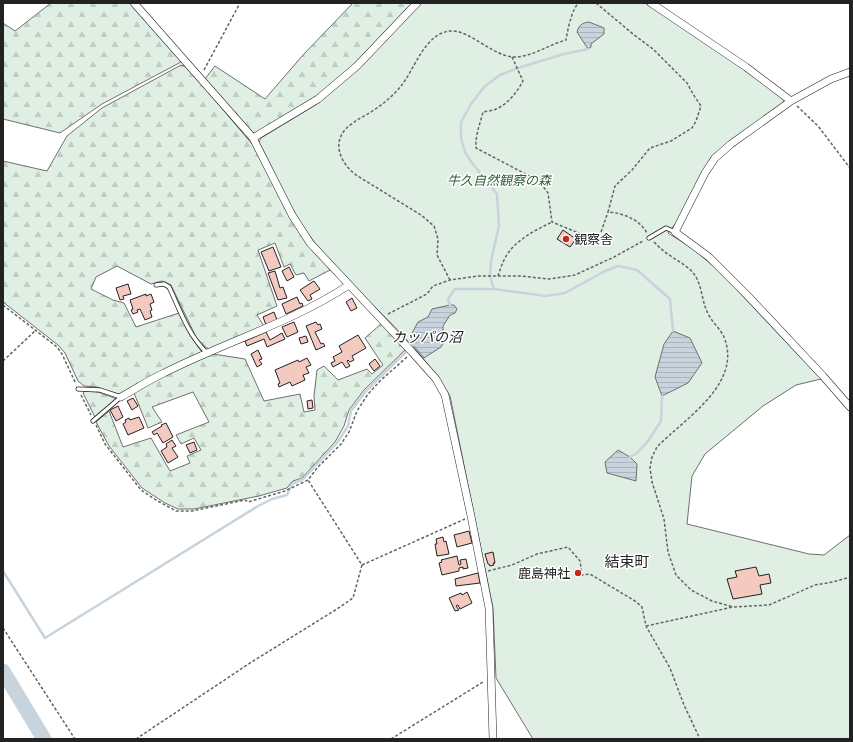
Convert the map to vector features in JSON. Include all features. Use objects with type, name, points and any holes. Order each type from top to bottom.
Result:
[{"type":"street","points":[[134,3],[253,138],[292,215],[310,244],[412,352],[436,379],[445,395],[483,572],[489,608],[493,739]]},
{"type":"street","points":[[253,138],[318,100],[357,66],[417,3]]},
{"type":"street","points":[[651,3],[746,67],[791,101]]},
{"type":"street","points":[[850,72],[830,80],[791,101],[731,144],[715,158],[705,173],[675,232],[709,257],[748,296],[850,407]]},
{"type":"street","points":[[121,397],[163,373],[296,315],[326,300],[349,285]]},
{"type":"lane","points":[[649,238],[666,228],[675,232]]},
{"type":"lane","points":[[156,285],[164,284],[169,287],[185,322],[200,346],[207,354]]},
{"type":"lane","points":[[78,388],[100,390],[121,397],[94,421]]},
{"type":"path","points":[[199,77],[240,3]]},
{"type":"path","points":[[450,280],[437,255],[438,239],[434,226],[421,215],[356,175],[348,168],[338,150],[339,141],[344,131],[352,123],[372,112],[392,98],[402,85],[423,50],[434,38],[442,33],[450,31],[459,32],[497,52],[512,57],[525,56],[566,40],[568,28],[575,7],[578,3]]},
{"type":"path","points":[[498,276],[505,258],[517,242],[552,222],[581,234],[594,237],[601,232],[615,186],[632,170],[650,148],[671,141],[692,128],[696,121],[701,106],[692,94],[687,83],[653,49],[596,3]]},
{"type":"path","points":[[512,57],[523,81],[517,92],[505,104],[496,109],[483,112],[475,139],[476,148],[539,181],[548,193],[552,222]]},
{"type":"path","points":[[791,101],[818,126],[850,168]]},
{"type":"path","points":[[608,212],[633,218],[646,231],[649,238],[684,265],[695,276],[700,287],[703,302],[710,317],[724,337],[728,353],[727,364],[722,381],[712,394],[657,447],[652,457],[650,468],[652,482],[664,518],[668,552],[676,575],[691,590],[712,601],[733,607]]},
{"type":"path","points":[[381,318],[427,294],[433,286],[450,280],[478,276],[520,276],[549,279],[575,275],[614,257],[649,238]]},
{"type":"path","points":[[3,305],[57,347],[62,354],[105,444],[141,490],[176,511],[192,512],[245,500],[248,502],[285,491],[308,480],[317,468],[341,444],[349,432],[357,411],[368,394],[412,352]]},
{"type":"path","points":[[3,361],[36,330]]},
{"type":"path","points":[[136,739],[250,663],[353,598],[362,565],[308,480]]},
{"type":"path","points":[[362,565],[471,516]]},
{"type":"path","points":[[483,572],[512,565],[537,554],[568,548],[580,561],[582,575],[590,574],[635,601],[642,607],[646,626],[670,668],[684,705],[700,739]]},
{"type":"path","points":[[646,626],[733,607],[769,605],[815,585],[850,577]]},
{"type":"path","points":[[3,628],[75,739]]},
{"type":"path","points":[[391,739],[492,677]]},
{"type":"green space","points":[[51,3],[132,3],[182,60],[181,62],[102,104],[60,133],[3,119],[3,23],[15,31]]},
{"type":"green space","points":[[353,3],[412,3],[351,67],[316,97],[259,133],[252,133],[205,79],[215,66],[265,99],[303,55]]},
{"type":"green space","name":"牛久自然観察の森","points":[[421,3],[645,3],[742,68],[785,99],[781,106],[711,157],[679,219],[668,233],[692,248],[719,271],[821,379],[796,385],[763,406],[705,454],[692,476],[687,524],[809,554],[824,555],[850,535],[850,739],[533,739],[496,678],[493,608],[450,396],[420,355],[331,262],[315,243],[291,207],[259,142],[261,138],[317,104],[358,69]]},
{"type":"green space","points":[[181,65],[187,67],[252,144],[292,219],[330,270],[309,281],[304,273],[296,275],[290,264],[284,267],[275,243],[258,250],[277,306],[257,315],[264,326],[211,350],[205,347],[196,337],[171,285],[162,281],[151,284],[117,266],[96,277],[91,289],[113,300],[124,303],[136,327],[179,313],[202,352],[125,393],[119,394],[97,387],[84,386],[78,381],[65,353],[58,345],[3,302],[3,161],[47,171],[67,136],[102,108]]},
{"type":"green space","points":[[382,323],[406,349],[364,390],[349,410],[344,426],[335,442],[302,478],[293,481],[287,488],[259,496],[194,509],[178,509],[165,503],[142,488],[109,446],[96,422],[109,411],[123,447],[151,438],[170,471],[190,463],[187,456],[201,450],[194,438],[181,444],[176,435],[209,422],[193,392],[152,407],[162,422],[148,428],[134,393],[163,376],[213,354],[245,359],[264,401],[300,394],[304,412],[315,410],[314,396],[317,370],[324,366],[338,380],[367,369],[372,374],[383,365],[365,338]]},
{"type":"green space","points":[[85,391],[98,392],[117,399],[95,417],[83,393]]},
{"type":"water","points":[[589,22],[604,28],[604,34],[591,44],[591,47],[588,49],[577,32],[581,25]]},
{"type":"water","name":"カッパの沼","points":[[454,305],[457,309],[455,313],[450,315],[443,326],[443,343],[441,347],[424,358],[413,345],[410,337],[418,322],[428,317],[432,309]]},
{"type":"water","points":[[673,331],[690,338],[702,363],[688,383],[662,396],[655,377],[664,344]]},
{"type":"water","points":[[618,450],[630,457],[637,464],[636,481],[607,473],[605,462]]},
{"type":"building","name":"観察舎","points":[[563,230],[576,239],[570,247],[557,239]]},
{"type":"building","points":[[273,247],[281,267],[269,271],[261,252]]},
{"type":"building","points":[[289,267],[294,277],[287,281],[282,271]]},
{"type":"building","points":[[275,271],[280,288],[283,287],[287,298],[278,300],[268,273]]},
{"type":"building","points":[[314,281],[320,289],[310,295],[312,299],[308,301],[300,290]]},
{"type":"building","points":[[128,284],[131,294],[123,296],[124,299],[120,300],[116,288]]},
{"type":"building","points":[[146,294],[146,296],[151,294],[154,302],[150,304],[152,317],[145,320],[140,309],[137,310],[138,312],[133,314],[130,300]]},
{"type":"building","points":[[297,297],[300,304],[302,303],[303,306],[286,314],[282,304]]},
{"type":"building","points":[[352,298],[357,308],[351,311],[346,302]]},
{"type":"building","points":[[274,312],[277,320],[266,325],[263,317]]},
{"type":"building","points":[[294,322],[298,332],[287,337],[282,327]]},
{"type":"building","points":[[316,322],[318,325],[320,324],[322,329],[315,332],[321,344],[323,343],[325,346],[316,350],[306,326]]},
{"type":"building","points":[[266,332],[270,340],[282,333],[285,339],[267,347],[264,339],[247,346],[245,341]]},
{"type":"building","points":[[358,335],[366,348],[352,356],[354,360],[350,362],[348,360],[347,361],[350,366],[346,368],[342,362],[333,367],[331,363],[335,361],[333,357],[342,352],[339,346]]},
{"type":"building","points":[[306,336],[308,342],[301,344],[299,338]]},
{"type":"building","points":[[258,350],[262,359],[259,360],[262,364],[257,367],[251,354]]},
{"type":"building","points":[[307,358],[311,365],[306,367],[309,373],[303,375],[305,380],[292,386],[290,382],[279,387],[278,384],[280,383],[275,370],[298,360],[299,362]]},
{"type":"building","points":[[375,359],[380,366],[374,371],[369,364]]},
{"type":"building","points":[[133,398],[138,406],[132,410],[127,401]]},
{"type":"building","points":[[312,400],[313,408],[308,409],[307,401]]},
{"type":"building","points":[[118,406],[123,417],[116,421],[110,410]]},
{"type":"building","points":[[139,417],[144,428],[128,435],[123,424],[126,422],[125,420]]},
{"type":"building","points":[[166,423],[173,437],[163,443],[157,433],[154,435],[152,432]]},
{"type":"building","points":[[172,440],[176,446],[172,448],[178,457],[168,463],[161,451],[167,447],[166,444]]},
{"type":"building","points":[[194,442],[197,450],[190,453],[186,445]]},
{"type":"building","points":[[469,531],[472,543],[457,547],[454,535]]},
{"type":"building","points":[[443,537],[444,542],[446,541],[449,554],[437,556],[435,544],[437,544],[436,539]]},
{"type":"building","points":[[493,552],[495,563],[493,563],[494,565],[490,566],[485,554]]},
{"type":"building","points":[[457,556],[459,565],[461,564],[460,560],[466,559],[468,568],[459,568],[459,571],[442,575],[439,563],[442,562],[441,560]]},
{"type":"building","points":[[756,567],[759,576],[769,574],[771,583],[760,585],[762,594],[733,599],[727,579],[737,577],[735,571]]},
{"type":"building","points":[[478,573],[480,583],[456,586],[455,579]]},
{"type":"building","points":[[467,592],[472,603],[460,609],[458,605],[456,606],[459,610],[455,611],[449,598],[461,593],[462,595]]},
{"type":"waterway","points":[[494,289],[490,276],[491,261],[499,226],[497,194],[465,152],[461,138],[461,122],[471,104],[484,87],[500,75],[564,54],[588,49]]},
{"type":"waterway","points":[[450,305],[448,299],[455,289],[494,289],[546,296],[565,293],[605,271],[618,266],[637,270],[670,299],[673,331]]},
{"type":"waterway","points":[[3,571],[45,638],[258,506],[272,499],[287,495],[292,484],[303,479],[337,443],[348,426],[351,411],[366,391],[413,345]]},
{"type":"waterway","points":[[630,457],[637,453],[648,441],[661,421],[662,396]]},
{"type":"waterway","points":[[3,671],[44,739]]},
{"type":"place","name":"観察舎","points":[[566,239]]},
{"type":"place","name":"鹿島神社","points":[[578,573]]},
{"type":"district","name":"結束町","points":[[627,562]]}]
